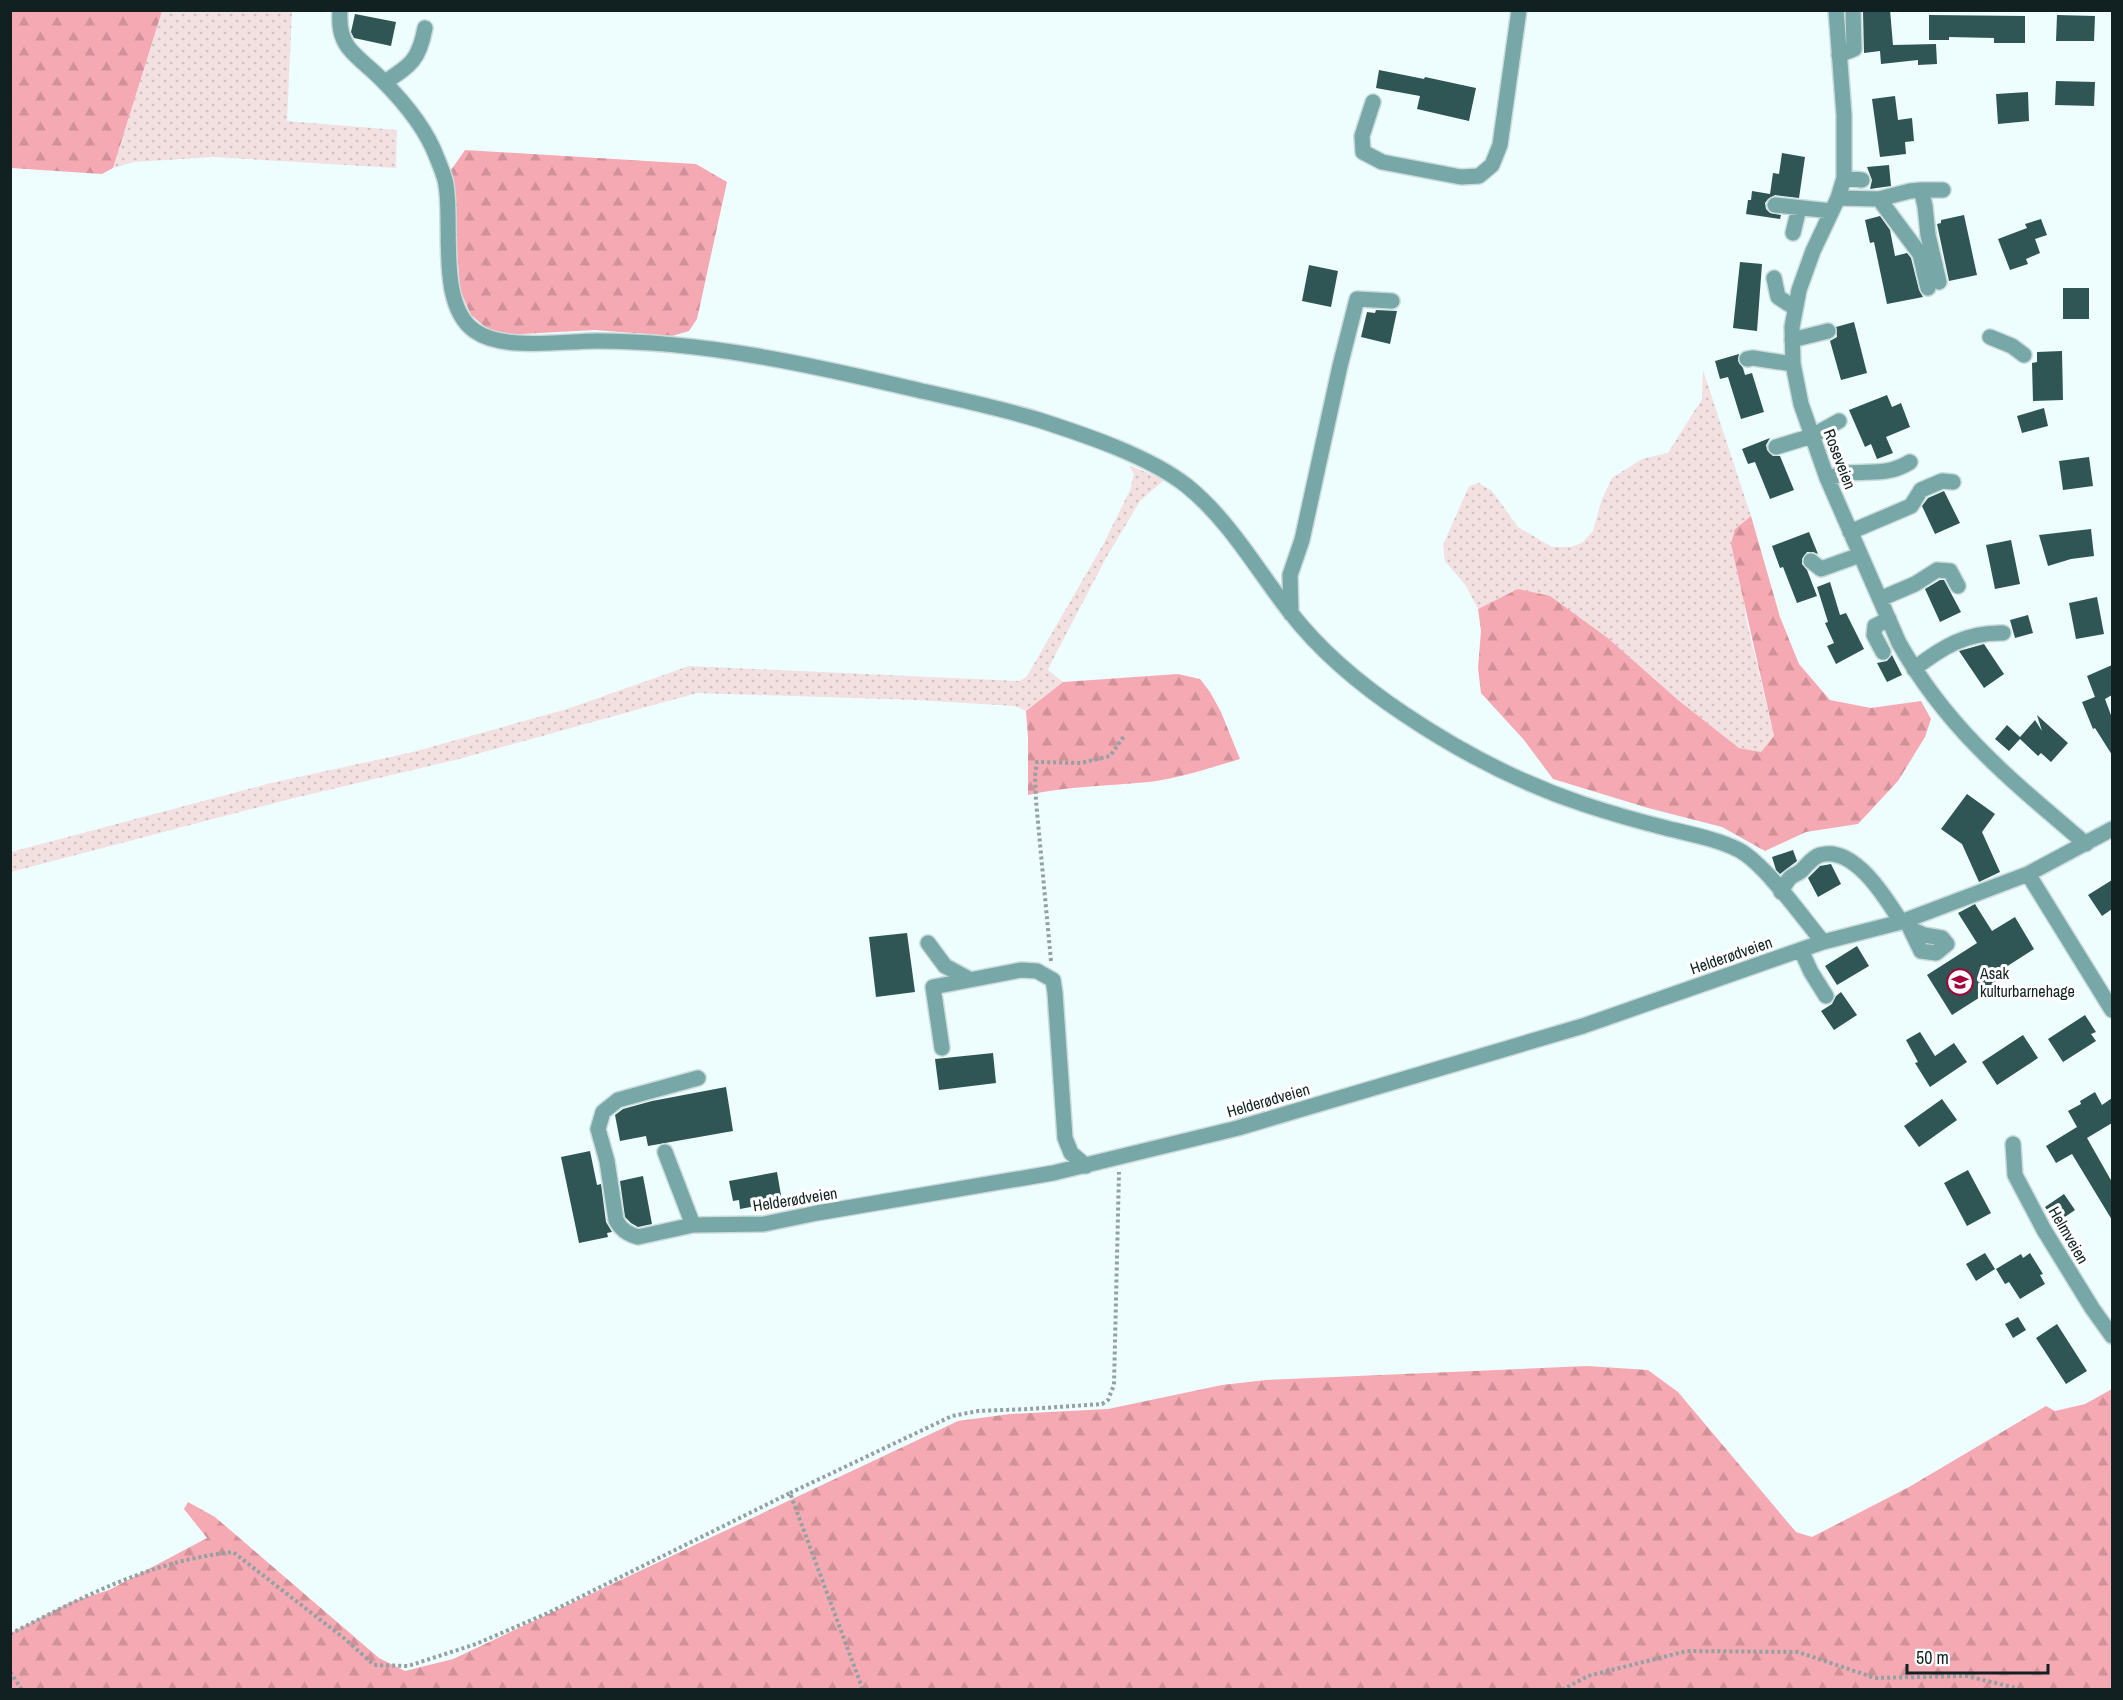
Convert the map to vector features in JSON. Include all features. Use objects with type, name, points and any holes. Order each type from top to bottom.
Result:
[{"type":"street","points":[[1373,102],[1362,136],[1364,152],[1383,162],[1461,177],[1479,176],[1492,165],[1500,145],[1519,10]]},
{"type":"street","name":"Roseveien","points":[[1836,10],[1844,115],[1844,178],[1835,204],[1813,251],[1795,308],[1792,340],[1793,364],[1801,404],[1827,478],[1850,532],[1914,669],[1962,732],[1994,765],[2086,844]]},
{"type":"street","points":[[1839,55],[1854,49],[1853,10]]},
{"type":"street","points":[[340,11],[339,28],[347,46],[385,82],[410,111],[431,142],[446,184],[451,277],[456,303],[464,321],[475,331],[490,339],[507,342],[604,341],[712,348],[870,379],[1037,420],[1118,449],[1157,466],[1188,487],[1231,531],[1291,614],[1313,639],[1367,688],[1406,715],[1516,778],[1582,804],[1704,837],[1740,851],[1755,862],[1823,942]]},
{"type":"street","points":[[385,82],[409,66],[421,48],[425,28]]},
{"type":"street","points":[[1844,178],[1862,180]]},
{"type":"street","points":[[1872,203],[1920,254],[1934,285],[1921,190]]},
{"type":"street","points":[[1775,205],[1799,208],[1872,203],[1910,191],[1943,190]]},
{"type":"street","points":[[1793,233],[1799,208]]},
{"type":"street","points":[[1774,278],[1778,297],[1795,308]]},
{"type":"street","points":[[1291,614],[1290,575],[1302,540],[1334,389],[1357,299],[1392,301]]},
{"type":"street","points":[[1792,340],[1828,331]]},
{"type":"street","points":[[1990,338],[2012,346],[2024,355]]},
{"type":"street","points":[[1747,360],[1753,358],[1793,364]]},
{"type":"street","points":[[1776,447],[1812,436],[1839,421]]},
{"type":"street","points":[[1827,478],[1851,473],[1880,473],[1902,467],[1910,462]]},
{"type":"street","points":[[1850,532],[1911,506],[1920,490],[1942,482],[1953,482]]},
{"type":"street","points":[[1811,561],[1821,569],[1860,555]]},
{"type":"street","points":[[1880,599],[1915,584],[1937,570],[1950,571],[1958,586]]},
{"type":"street","points":[[1883,652],[1874,635],[1875,626],[1889,619]]},
{"type":"street","points":[[1914,669],[1937,651],[1959,640],[1985,632],[2003,633]]},
{"type":"street","name":"Helderødveien","points":[[698,1078],[618,1100],[603,1112],[598,1129],[607,1161],[616,1220],[620,1227],[630,1235],[638,1237],[693,1226],[764,1224],[1053,1173],[1238,1128],[1583,1026],[1823,942],[1906,923],[2028,874],[2112,829]]},
{"type":"street","points":[[1781,892],[1790,877],[1803,870],[1811,860],[1821,855],[1835,854],[1847,858],[1860,868],[1906,923]]},
{"type":"street","points":[[2028,874],[2112,1010]]},
{"type":"street","points":[[928,943],[945,966],[969,979]]},
{"type":"street","points":[[1801,950],[1826,996]]},
{"type":"street","points":[[942,1048],[933,987],[1021,970],[1037,971],[1053,980],[1065,1138],[1071,1153],[1086,1166]]},
{"type":"street","name":"Helmveien","points":[[2013,1144],[2014,1175],[2044,1230],[2112,1336]]},
{"type":"street","points":[[665,1152],[693,1226]]},
{"type":"path","points":[[1053,980],[1036,801],[1036,762],[1082,763],[1110,756],[1124,736]]},
{"type":"path","points":[[10,1634],[78,1599],[138,1573],[205,1555],[233,1552],[345,1639],[374,1665],[408,1666],[476,1644],[548,1614],[790,1493],[952,1416],[978,1411],[1102,1404],[1108,1400],[1114,1385],[1119,1158]]},
{"type":"path","points":[[790,1493],[863,1689]]},
{"type":"path","points":[[1562,1689],[1588,1676],[1687,1651],[1798,1652],[1875,1678],[1967,1676],[2025,1689]]},
{"type":"path","points":[[10,1672],[22,1689]]},
{"type":"shaded area","points":[[162,11],[292,11],[287,121],[397,130],[396,168],[213,157],[134,162],[113,168]]},
{"type":"shaded area","points":[[1703,370],[1751,516],[1735,529],[1746,618],[1774,736],[1761,752],[1739,748],[1678,700],[1609,639],[1491,603],[1478,609],[1466,586],[1445,561],[1443,545],[1469,486],[1479,483],[1492,491],[1518,527],[1552,547],[1570,547],[1582,543],[1593,531],[1602,499],[1612,478],[1642,459],[1668,453],[1702,399]]},
{"type":"shaded area","points":[[1129,465],[1164,480],[1140,501],[1106,558],[1051,663],[1048,670],[1063,682],[1026,711],[1015,706],[915,700],[697,693],[459,759],[286,800],[11,872],[11,852],[271,783],[413,752],[567,709],[689,666],[1020,681],[1027,676],[1104,543],[1130,490],[1134,474]]},
{"type":"green space","points":[[11,10],[162,11],[113,168],[102,174],[11,168]]},
{"type":"green space","points":[[465,150],[696,164],[727,182],[697,319],[689,331],[672,336],[595,330],[504,335],[491,332],[471,315],[460,290],[451,170]]},
{"type":"green space","points":[[1751,516],[1780,617],[1799,664],[1830,700],[1871,708],[1921,701],[1931,719],[1925,737],[1898,781],[1858,824],[1806,832],[1765,851],[1722,827],[1648,808],[1553,779],[1524,740],[1481,693],[1478,668],[1481,631],[1478,609],[1518,589],[1550,596],[1609,639],[1678,700],[1739,748],[1761,752],[1774,736],[1731,544],[1735,529]]},
{"type":"green space","points":[[1178,674],[1200,679],[1210,692],[1221,712],[1240,759],[1161,780],[1073,788],[1028,795],[1026,711],[1063,682]]},
{"type":"green space","points":[[1587,1366],[1648,1370],[1678,1392],[1796,1532],[1812,1537],[1909,1487],[2046,1406],[2055,1411],[2085,1404],[2112,1389],[2112,1689],[11,1689],[11,1633],[71,1602],[109,1590],[207,1538],[184,1509],[188,1502],[215,1517],[379,1658],[405,1671],[453,1659],[958,1421],[1010,1414],[1108,1409],[1222,1385],[1266,1380]]},
{"type":"building","points":[[1890,10],[1893,45],[1936,44],[1937,64],[1918,65],[1918,60],[1881,64],[1880,51],[1864,53],[1863,12]]},
{"type":"building","points":[[355,14],[396,22],[391,46],[354,38],[351,32]]},
{"type":"building","points":[[1929,15],[2025,16],[2025,43],[1994,43],[1994,38],[1949,37],[1949,40],[1929,40]]},
{"type":"building","points":[[2057,15],[2095,16],[2094,41],[2056,41]]},
{"type":"building","points":[[1379,70],[1476,88],[1469,121],[1417,109],[1420,96],[1376,88]]},
{"type":"building","points":[[2056,81],[2095,82],[2094,106],[2055,105]]},
{"type":"building","points":[[2028,92],[2029,121],[1998,124],[1996,94]]},
{"type":"building","points":[[1895,96],[1898,120],[1912,118],[1914,141],[1905,142],[1906,154],[1880,157],[1872,99]]},
{"type":"building","points":[[1782,153],[1805,157],[1799,198],[1775,195],[1768,199],[1765,203],[1766,209],[1770,213],[1781,215],[1780,219],[1746,214],[1752,191],[1770,194],[1773,173],[1779,174]]},
{"type":"building","points":[[1889,165],[1891,186],[1870,189],[1872,180],[1867,167]]},
{"type":"building","points":[[1964,215],[1977,275],[1949,281],[1937,224],[1941,223],[1941,220]]},
{"type":"building","points":[[1880,216],[1890,230],[1895,256],[1907,253],[1911,258],[1923,297],[1887,304],[1874,242],[1870,243],[1865,220]]},
{"type":"building","points":[[2041,219],[2047,235],[2035,239],[2040,253],[2026,259],[2028,264],[2010,270],[1998,239],[2027,228],[2025,224]]},
{"type":"building","points":[[1740,262],[1762,264],[1757,331],[1733,328]]},
{"type":"building","points":[[1309,265],[1338,271],[1331,307],[1302,301]]},
{"type":"building","points":[[2063,288],[2089,288],[2089,319],[2063,319]]},
{"type":"building","points":[[1376,310],[1397,311],[1390,344],[1361,337],[1367,312],[1375,313]]},
{"type":"building","points":[[1854,322],[1867,373],[1841,380],[1830,341],[1837,337],[1836,327]]},
{"type":"building","points":[[2062,351],[2063,400],[2033,401],[2032,363],[2037,362],[2037,352]]},
{"type":"building","points":[[1739,354],[1738,361],[1745,375],[1752,373],[1764,412],[1741,419],[1728,377],[1720,379],[1715,361]]},
{"type":"building","points":[[1887,395],[1892,407],[1901,403],[1910,427],[1886,437],[1893,453],[1877,459],[1871,444],[1865,447],[1849,410]]},
{"type":"building","points":[[2044,408],[2048,426],[2022,433],[2017,416]]},
{"type":"building","points":[[1770,438],[1766,445],[1767,450],[1773,456],[1780,456],[1794,490],[1770,499],[1755,462],[1748,464],[1742,449]]},
{"type":"building","points":[[2089,457],[2093,486],[2063,490],[2059,461]]},
{"type":"building","points":[[1944,491],[1960,523],[1935,534],[1922,506],[1928,498]]},
{"type":"building","points":[[2091,529],[2094,556],[2071,559],[2048,566],[2039,535]]},
{"type":"building","points":[[1809,532],[1818,554],[1807,552],[1802,559],[1802,564],[1807,570],[1817,596],[1797,603],[1772,546]]},
{"type":"building","points":[[2011,540],[2020,584],[1995,589],[1986,545]]},
{"type":"building","points":[[1944,580],[1961,612],[1940,622],[1925,589]]},
{"type":"building","points":[[1830,582],[1840,615],[1846,613],[1864,649],[1836,664],[1827,646],[1834,643],[1825,623],[1828,622],[1817,587]]},
{"type":"building","points":[[2097,597],[2104,634],[2076,639],[2069,603]]},
{"type":"building","points":[[2028,615],[2033,633],[2015,638],[2010,620]]},
{"type":"building","points":[[1984,644],[2004,674],[1984,688],[1959,651]]},
{"type":"building","points":[[1892,655],[1902,675],[1887,682],[1877,663],[1887,661]]},
{"type":"building","points":[[2112,665],[2112,695],[2105,699],[2112,718],[2112,755],[2095,728],[2093,729],[2082,702],[2095,697],[2087,676]]},
{"type":"building","points":[[2037,715],[2068,743],[2051,762],[2041,753],[2038,756],[2020,739],[2009,751],[1995,739],[2007,725],[2020,737],[2035,720],[2042,731]]},
{"type":"building","points":[[1967,794],[1995,814],[1982,832],[2000,872],[1979,882],[1962,844],[1941,829]]},
{"type":"building","points":[[1793,850],[1797,861],[1780,874],[1776,870],[1772,857]]},
{"type":"building","points":[[1831,864],[1841,884],[1818,897],[1808,878],[1820,866]]},
{"type":"building","points":[[2112,880],[2112,909],[2102,916],[2088,895]]},
{"type":"building","points":[[1975,904],[1992,931],[2015,917],[2034,949],[1992,976],[2002,992],[1988,1000],[1985,994],[1952,1015],[1927,975],[1977,943],[1958,913]]},
{"type":"building","points":[[907,933],[915,992],[876,997],[869,937]]},
{"type":"building","points":[[1857,946],[1869,966],[1837,985],[1825,966]]},
{"type":"building","points":[[1841,992],[1857,1015],[1834,1030],[1821,1011],[1832,1004]]},
{"type":"building","points":[[2085,1015],[2096,1032],[2091,1034],[2096,1041],[2063,1062],[2048,1039]]},
{"type":"building","points":[[1920,1032],[1935,1056],[1954,1043],[1967,1062],[1930,1087],[1915,1063],[1918,1062],[1906,1040]]},
{"type":"building","points":[[2023,1035],[2038,1058],[1997,1085],[1982,1062]]},
{"type":"building","points":[[993,1053],[996,1083],[939,1090],[935,1059]]},
{"type":"building","points":[[726,1087],[733,1131],[648,1146],[646,1136],[620,1141],[615,1115],[623,1109]]},
{"type":"building","points":[[2095,1092],[2102,1105],[2112,1098],[2112,1123],[2087,1138],[2112,1182],[2112,1220],[2072,1154],[2056,1163],[2046,1146],[2077,1127],[2068,1111]]},
{"type":"building","points":[[1942,1099],[1957,1120],[1919,1147],[1904,1126]]},
{"type":"building","points":[[590,1151],[597,1185],[601,1184],[606,1222],[612,1232],[607,1233],[608,1237],[579,1243],[561,1157]]},
{"type":"building","points":[[1968,1170],[1991,1213],[1967,1226],[1944,1183]]},
{"type":"building","points":[[777,1172],[782,1201],[740,1209],[739,1200],[733,1201],[729,1181]]},
{"type":"building","points":[[643,1176],[652,1224],[638,1227],[625,1217],[620,1181]]},
{"type":"building","points":[[2064,1194],[2075,1210],[2056,1223],[2045,1207]]},
{"type":"building","points":[[1985,1253],[1995,1269],[1976,1281],[1966,1264]]},
{"type":"building","points":[[2030,1253],[2043,1274],[2040,1275],[2045,1284],[2020,1299],[2009,1282],[2005,1284],[1996,1269],[2021,1254],[2023,1258]]},
{"type":"building","points":[[2018,1317],[2026,1330],[2013,1338],[2005,1324]]},
{"type":"building","points":[[2057,1324],[2087,1371],[2066,1384],[2036,1338]]},
{"type":"place","name":"Asak kulturbarnehage","points":[[1960,982]]}]
